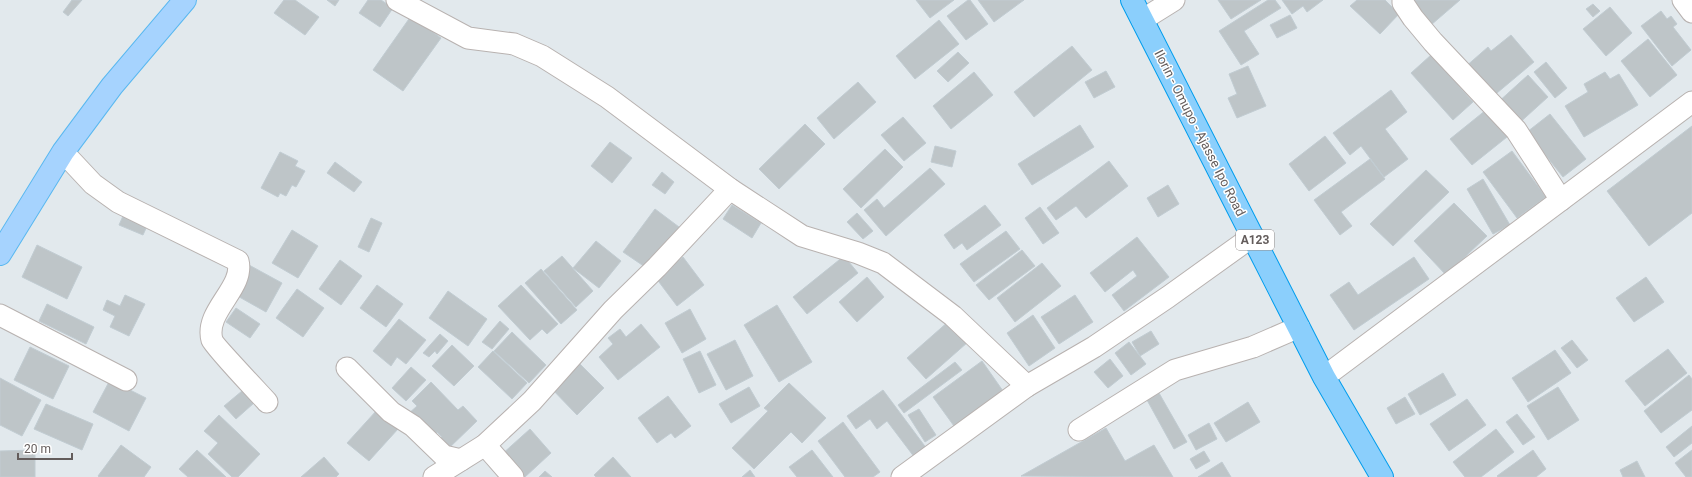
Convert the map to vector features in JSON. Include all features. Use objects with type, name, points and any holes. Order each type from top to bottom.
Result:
[{"type":"highway","name":"Ilorin - Omupo - Ajasse Ipo Road","points":[[1132,0],[1324,377],[1382,477]]},
{"type":"main road","points":[[0,254],[63,152],[112,86],[185,0]]},
{"type":"street","points":[[397,0],[468,38],[514,44],[542,56],[607,97],[730,189],[802,236],[858,253],[883,263],[953,316],[1027,386]]},
{"type":"street","points":[[1142,20],[1174,0]]},
{"type":"street","points":[[1403,0],[1403,3],[1413,18],[1433,42],[1516,130],[1561,200]]},
{"type":"street","points":[[1683,0],[1692,12]]},
{"type":"street","points":[[1324,377],[1692,102]]},
{"type":"street","points":[[63,152],[94,184],[118,202],[238,261],[240,267],[238,276],[211,324],[212,341],[267,402]]},
{"type":"street","points":[[434,477],[485,445],[532,401],[613,310],[657,267],[730,189]]},
{"type":"street","points":[[902,477],[1027,386],[1094,347],[1168,298],[1253,236]]},
{"type":"street","points":[[0,315],[126,380]]},
{"type":"street","points":[[1079,430],[1175,370],[1253,347],[1299,327]]},
{"type":"street","points":[[347,368],[391,412],[413,426],[444,456],[461,460]]},
{"type":"street","points":[[485,445],[513,477]]},
{"type":"building","points":[[72,0],[82,0],[68,16],[63,12]]},
{"type":"building","points":[[284,0],[295,0],[319,17],[305,35],[274,13]]},
{"type":"building","points":[[327,0],[339,0],[335,6]]},
{"type":"building","points":[[368,0],[381,0],[393,8],[380,27],[359,13]]},
{"type":"building","points":[[916,0],[954,0],[930,18]]},
{"type":"building","points":[[970,0],[988,24],[966,40],[947,16]]},
{"type":"building","points":[[978,0],[1024,0],[994,22]]},
{"type":"building","points":[[1218,0],[1261,0],[1231,19]]},
{"type":"building","points":[[1268,0],[1275,0],[1281,8],[1244,31],[1259,54],[1241,65],[1219,31]]},
{"type":"building","points":[[1282,0],[1323,0],[1307,12],[1303,6],[1292,14]]},
{"type":"building","points":[[1357,0],[1385,0],[1399,14],[1380,34],[1350,6]]},
{"type":"building","points":[[1411,0],[1460,0],[1431,25]]},
{"type":"building","points":[[1593,4],[1600,11],[1593,17],[1586,9]]},
{"type":"building","points":[[1610,7],[1632,33],[1606,56],[1583,29]]},
{"type":"building","points":[[1661,11],[1667,19],[1671,16],[1677,24],[1673,27],[1691,50],[1672,66],[1641,26]]},
{"type":"building","points":[[1290,15],[1297,28],[1277,38],[1270,25]]},
{"type":"building","points":[[411,16],[441,38],[403,91],[373,70]]},
{"type":"building","points":[[939,20],[959,44],[915,79],[896,56]]},
{"type":"building","points":[[1511,35],[1534,62],[1491,98],[1464,68],[1488,47],[1491,51]]},
{"type":"building","points":[[1648,39],[1677,75],[1650,97],[1621,61]]},
{"type":"building","points":[[1072,46],[1092,70],[1034,117],[1014,92]]},
{"type":"building","points":[[958,52],[969,63],[948,82],[937,71]]},
{"type":"building","points":[[1431,55],[1473,102],[1453,120],[1411,73]]},
{"type":"building","points":[[1546,62],[1567,88],[1555,98],[1534,72]]},
{"type":"building","points":[[1248,66],[1266,106],[1237,118],[1228,98],[1237,94],[1229,74]]},
{"type":"building","points":[[1106,71],[1115,87],[1094,98],[1085,82]]},
{"type":"building","points":[[974,72],[993,95],[951,129],[933,106]]},
{"type":"building","points":[[1605,72],[1610,79],[1619,74],[1638,105],[1584,137],[1565,106],[1588,92],[1584,84]]},
{"type":"building","points":[[1528,75],[1548,97],[1516,126],[1496,104]]},
{"type":"building","points":[[858,82],[876,102],[834,139],[817,118]]},
{"type":"building","points":[[1391,90],[1407,112],[1385,129],[1408,159],[1384,177],[1361,146],[1350,155],[1333,133]]},
{"type":"building","points":[[1486,110],[1507,137],[1472,165],[1450,139]]},
{"type":"building","points":[[1550,114],[1586,159],[1563,177],[1527,132]]},
{"type":"building","points":[[903,117],[926,143],[904,161],[881,135]]},
{"type":"building","points":[[805,124],[825,144],[779,189],[759,169]]},
{"type":"building","points":[[1080,125],[1094,147],[1032,185],[1018,164]]},
{"type":"building","points":[[1692,126],[1692,213],[1649,246],[1607,191]]},
{"type":"building","points":[[1325,136],[1346,163],[1309,191],[1289,164]]},
{"type":"building","points":[[610,142],[632,158],[612,183],[591,166]]},
{"type":"building","points":[[935,146],[956,151],[952,167],[931,162]]},
{"type":"building","points":[[885,149],[903,167],[861,208],[843,189]]},
{"type":"building","points":[[1512,151],[1546,197],[1517,218],[1483,172]]},
{"type":"building","points":[[280,152],[298,161],[295,166],[305,171],[296,187],[292,185],[286,196],[280,193],[278,197],[261,188]]},
{"type":"building","points":[[1370,159],[1385,179],[1341,212],[1352,226],[1340,235],[1314,200]]},
{"type":"building","points":[[1109,161],[1128,186],[1086,218],[1076,206],[1056,220],[1047,208]]},
{"type":"building","points":[[335,162],[362,182],[354,192],[327,173]]},
{"type":"building","points":[[930,168],[945,184],[886,236],[864,210],[877,199],[884,208]]},
{"type":"building","points":[[1426,170],[1449,192],[1393,246],[1370,224]]},
{"type":"building","points":[[662,172],[674,182],[665,194],[652,185]]},
{"type":"building","points":[[1483,179],[1510,225],[1493,234],[1467,189]]},
{"type":"building","points":[[1168,185],[1179,204],[1158,217],[1147,198]]},
{"type":"building","points":[[1454,203],[1487,236],[1446,275],[1414,241]]},
{"type":"building","points":[[732,205],[761,223],[752,238],[723,219]]},
{"type":"building","points":[[985,205],[1001,225],[967,250],[962,243],[954,249],[944,235]]},
{"type":"building","points":[[1040,207],[1059,233],[1043,244],[1025,218]]},
{"type":"building","points":[[655,209],[679,227],[648,269],[623,252]]},
{"type":"building","points":[[857,213],[873,231],[863,239],[847,222]]},
{"type":"building","points":[[123,216],[147,226],[143,235],[119,225]]},
{"type":"building","points":[[371,218],[382,223],[369,252],[358,247]]},
{"type":"building","points":[[292,230],[318,246],[298,278],[272,263]]},
{"type":"building","points":[[1006,231],[1020,249],[974,282],[960,264]]},
{"type":"building","points":[[1137,237],[1169,277],[1124,311],[1112,295],[1137,276],[1133,270],[1105,292],[1090,273]]},
{"type":"building","points":[[596,241],[621,261],[599,288],[573,268]]},
{"type":"building","points":[[37,245],[82,267],[67,299],[22,277]]},
{"type":"building","points":[[1022,250],[1035,266],[989,300],[976,285]]},
{"type":"building","points":[[562,256],[593,291],[576,307],[544,271]]},
{"type":"building","points":[[844,256],[858,273],[807,314],[793,297]]},
{"type":"building","points":[[683,257],[704,285],[677,306],[656,278]]},
{"type":"building","points":[[1414,257],[1429,279],[1354,330],[1330,295],[1349,282],[1358,295]]},
{"type":"building","points":[[340,260],[362,276],[341,305],[319,289]]},
{"type":"building","points":[[1042,263],[1061,286],[1015,322],[997,298]]},
{"type":"building","points":[[249,265],[282,283],[266,312],[234,294]]},
{"type":"building","points":[[541,269],[577,310],[561,324],[525,283]]},
{"type":"building","points":[[867,277],[884,297],[857,322],[839,302]]},
{"type":"building","points":[[1646,277],[1664,302],[1634,322],[1616,298]]},
{"type":"building","points":[[377,285],[403,304],[386,327],[360,308]]},
{"type":"building","points":[[521,285],[558,324],[547,334],[542,329],[530,340],[498,306]]},
{"type":"building","points":[[297,289],[324,308],[303,337],[276,318]]},
{"type":"building","points":[[448,291],[487,319],[468,346],[429,318]]},
{"type":"building","points":[[125,295],[145,304],[129,336],[110,327],[115,316],[103,310],[107,300],[120,306]]},
{"type":"building","points":[[1075,295],[1093,322],[1059,344],[1041,317]]},
{"type":"building","points":[[47,304],[94,327],[86,344],[39,321]]},
{"type":"building","points":[[777,305],[812,362],[779,382],[744,325]]},
{"type":"building","points":[[236,308],[260,324],[250,338],[226,322]]},
{"type":"building","points":[[690,309],[706,339],[682,353],[665,323]]},
{"type":"building","points":[[1033,315],[1055,348],[1029,366],[1007,333]]},
{"type":"building","points":[[399,319],[426,340],[406,364],[397,357],[391,366],[373,351]]},
{"type":"building","points":[[500,321],[509,329],[492,349],[482,342]]},
{"type":"building","points":[[949,321],[968,342],[926,379],[907,358]]},
{"type":"building","points":[[641,324],[660,347],[618,380],[599,357],[613,344],[608,338],[620,329],[626,337]]},
{"type":"building","points":[[1151,331],[1159,344],[1140,356],[1132,342]]},
{"type":"building","points":[[512,332],[546,365],[529,383],[494,351]]},
{"type":"building","points":[[440,334],[448,341],[437,354],[435,351],[429,357],[423,353]]},
{"type":"building","points":[[735,340],[753,376],[726,390],[707,354]]},
{"type":"building","points":[[1572,340],[1588,360],[1577,368],[1561,348]]},
{"type":"building","points":[[1129,342],[1146,364],[1131,375],[1115,353]]},
{"type":"building","points":[[452,345],[474,366],[454,386],[432,366]]},
{"type":"building","points":[[30,347],[69,366],[53,399],[14,380]]},
{"type":"building","points":[[1668,349],[1687,373],[1645,406],[1625,381]]},
{"type":"building","points":[[1555,350],[1571,373],[1528,402],[1512,378]]},
{"type":"building","points":[[493,351],[527,383],[512,399],[478,367]]},
{"type":"building","points":[[700,351],[716,385],[699,393],[683,359]]},
{"type":"building","points":[[1110,359],[1123,376],[1108,388],[1094,372]]},
{"type":"building","points":[[577,361],[604,388],[577,415],[550,387]]},
{"type":"building","points":[[982,361],[1003,391],[954,426],[933,397]]},
{"type":"building","points":[[955,362],[962,370],[904,413],[898,405]]},
{"type":"building","points":[[411,367],[426,380],[406,401],[392,388]]},
{"type":"building","points":[[1443,373],[1456,395],[1420,415],[1408,394]]},
{"type":"building","points":[[1689,375],[1692,379],[1692,410],[1661,433],[1644,411]]},
{"type":"building","points":[[0,378],[41,400],[22,436],[0,425]]},
{"type":"building","points":[[110,380],[146,398],[129,431],[93,412]]},
{"type":"building","points":[[431,382],[458,410],[463,406],[477,421],[447,450],[438,441],[442,437],[437,432],[430,439],[407,415],[417,406],[412,401]]},
{"type":"building","points":[[789,383],[826,418],[802,443],[791,432],[754,469],[732,448],[768,411],[764,408]]},
{"type":"building","points":[[749,387],[760,406],[731,423],[719,404]]},
{"type":"building","points":[[1558,387],[1579,420],[1548,440],[1527,406]]},
{"type":"building","points":[[883,390],[927,449],[915,458],[887,421],[877,429],[870,419],[856,429],[847,416]]},
{"type":"building","points":[[242,391],[254,403],[236,419],[224,406]]},
{"type":"building","points":[[1159,393],[1187,442],[1174,449],[1147,400]]},
{"type":"building","points":[[668,396],[691,426],[675,438],[671,433],[657,443],[638,418]]},
{"type":"building","points":[[1405,397],[1415,414],[1396,424],[1387,408]]},
{"type":"building","points":[[1467,399],[1486,425],[1449,451],[1430,424]]},
{"type":"building","points":[[1248,402],[1260,422],[1226,442],[1214,423]]},
{"type":"building","points":[[46,404],[93,424],[82,450],[34,429]]},
{"type":"building","points":[[919,409],[936,435],[925,442],[908,415]]},
{"type":"building","points":[[377,410],[398,429],[369,461],[347,443]]},
{"type":"building","points":[[1517,414],[1535,437],[1523,445],[1506,422]]},
{"type":"building","points":[[219,415],[260,454],[238,477],[232,477],[208,454],[218,443],[204,431]]},
{"type":"building","points":[[843,422],[880,472],[873,477],[845,477],[818,441]]},
{"type":"building","points":[[1209,423],[1217,439],[1196,450],[1188,435]]},
{"type":"building","points":[[1692,426],[1692,443],[1674,457],[1666,447]]},
{"type":"building","points":[[1106,428],[1125,461],[1154,445],[1173,477],[1021,476]]},
{"type":"building","points":[[530,429],[551,453],[525,477],[521,477],[501,455]]},
{"type":"building","points":[[1496,429],[1514,452],[1481,477],[1465,477],[1453,462]]},
{"type":"building","points":[[121,445],[151,467],[144,477],[98,476]]},
{"type":"building","points":[[35,450],[35,477],[0,477],[0,451]]},
{"type":"building","points":[[197,450],[226,477],[188,477],[179,469]]},
{"type":"building","points":[[812,450],[833,477],[797,477],[789,467]]},
{"type":"building","points":[[1533,450],[1546,469],[1536,477],[1497,476]]},
{"type":"building","points":[[1692,450],[1692,477],[1686,477],[1675,463]]},
{"type":"building","points":[[1204,451],[1210,461],[1196,469],[1190,459]]},
{"type":"building","points":[[324,457],[339,474],[336,477],[301,477]]},
{"type":"building","points":[[613,457],[631,477],[596,477],[594,475]]},
{"type":"building","points":[[1637,461],[1645,477],[1623,477],[1620,470]]},
{"type":"building","points":[[1222,462],[1231,477],[1198,477]]},
{"type":"building","points":[[750,470],[755,477],[742,477]]},
{"type":"building","points":[[545,471],[552,477],[539,477]]}]
